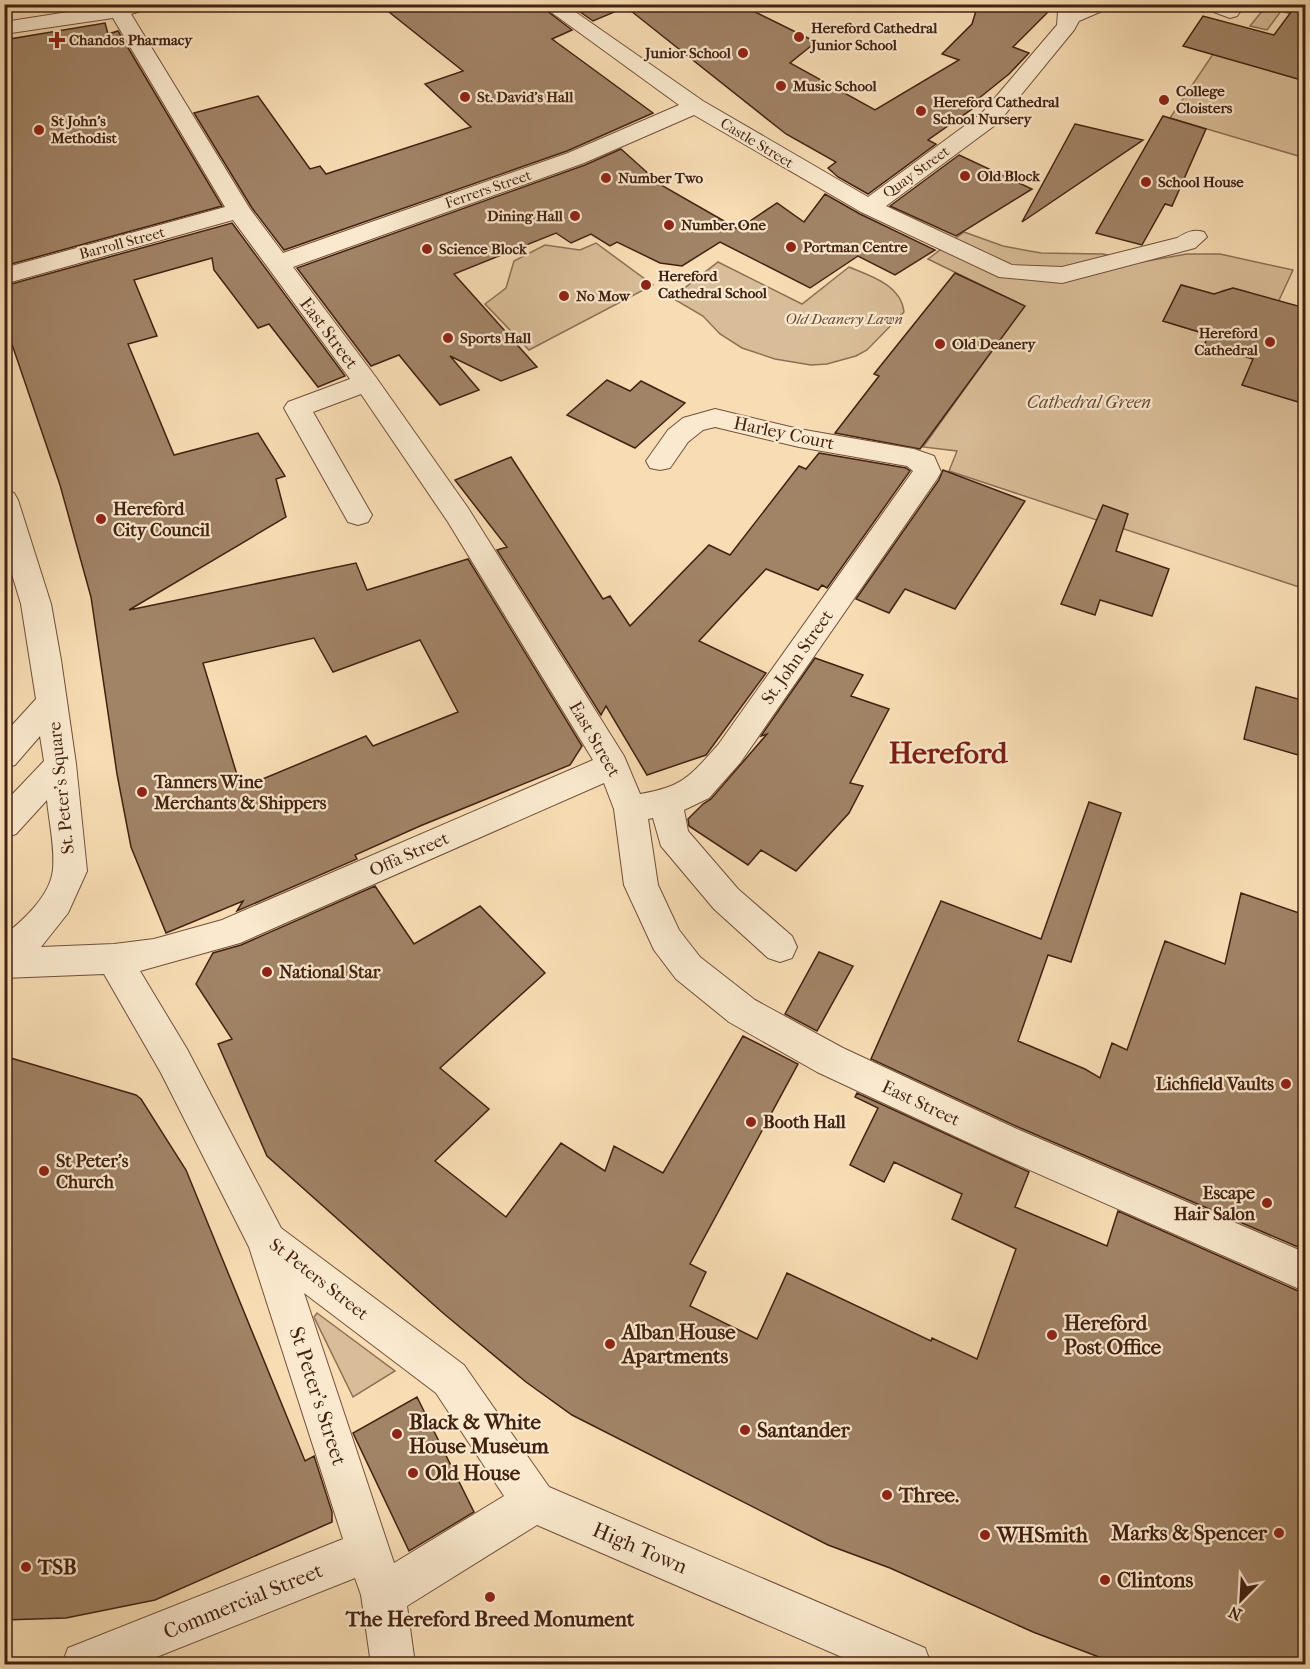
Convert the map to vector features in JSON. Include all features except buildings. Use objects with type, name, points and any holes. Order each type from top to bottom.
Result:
[{"type":"street","name":"Castle Street","points":[[550,4],[695,106],[869,207],[1008,272],[1062,275],[1186,243],[1195,237]]},
{"type":"street","points":[[1065,11],[1102,4]]},
{"type":"street","points":[[1210,4],[1230,12]]},
{"type":"street","points":[[4,28],[131,8]]},
{"type":"street","name":"East Street","points":[[131,8],[239,211],[366,382],[458,515],[613,765],[630,809],[641,885],[666,940],[688,968],[742,1011],[830,1060],[950,1116],[1305,1273]]},
{"type":"street","name":"Quay Street","points":[[869,207],[990,118],[1067,26],[1065,11]]},
{"type":"street","name":"Ferrers Street","points":[[277,264],[576,158],[695,106]]},
{"type":"street","name":"Barroll Street","points":[[4,276],[239,211]]},
{"type":"street","points":[[358,515],[297,408],[366,382]]},
{"type":"street","name":"Harley Court","points":[[660,461],[678,436],[693,424],[715,418],[799,438],[914,458],[924,463]]},
{"type":"street","name":"St. John Street","points":[[630,809],[666,803],[698,789],[729,754],[927,472],[924,463]]},
{"type":"street","name":"St. Peter's Square","points":[[4,500],[36,604],[60,764],[70,871],[56,903],[33,933],[4,956]]},
{"type":"street","points":[[4,756],[51,703]]},
{"type":"street","points":[[4,825],[60,764]]},
{"type":"street","name":"Offa Street","points":[[4,963],[114,959],[154,954],[228,933],[613,765]]},
{"type":"street","points":[[666,803],[673,836],[726,899],[780,946]]},
{"type":"street","name":"St Peters Street","points":[[114,959],[174,1061],[267,1241],[450,1379],[534,1502]]},
{"type":"street","name":"St Peter's Street","points":[[267,1241],[368,1551]]},
{"type":"street","points":[[383,1595],[534,1502]]},
{"type":"street","name":"High Town","points":[[534,1502],[909,1665]]},
{"type":"street","points":[[368,1551],[383,1595],[393,1665]]},
{"type":"street","name":"Commercial Street","points":[[84,1665],[368,1551]]},
{"type":"green space","points":[[1267,5],[1305,5],[1305,18],[1281,11],[1267,30],[1250,26]]},
{"type":"green space","points":[[1213,54],[1305,81],[1305,158],[1170,118]]},
{"type":"green space","name":"Cathedral Green","points":[[964,232],[1003,246],[1041,253],[1103,254],[1141,262],[1187,254],[1220,254],[1293,270],[1274,311],[1254,300],[1248,292],[1233,288],[1222,291],[1220,296],[1182,285],[1163,321],[1209,335],[1205,345],[1258,349],[1242,385],[1305,404],[1305,589],[949,471],[957,451],[923,447],[1024,306],[928,259]]},
{"type":"green space","name":"No Mow","points":[[596,243],[653,285],[529,350],[485,304],[506,288],[514,261],[545,245],[580,250]]},
{"type":"green space","name":"Old Deanery Lawn","points":[[718,262],[802,304],[849,267],[891,288],[902,303],[904,312],[867,350],[856,356],[827,364],[811,365],[775,359],[742,348],[720,334],[703,316],[672,298]]},
{"type":"green space","points":[[317,1313],[395,1371],[353,1397],[314,1317]]},
{"type":"place","name":"Hereford Cathedral Junior School","points":[[799,37]]},
{"type":"place","name":"Chandos Pharmacy","points":[[57,40]]},
{"type":"place","name":"Junior School","points":[[743,53]]},
{"type":"place","name":"Music School","points":[[781,86]]},
{"type":"place","name":"St. David's Hall","points":[[465,97]]},
{"type":"place","name":"College Cloisters","points":[[1164,100]]},
{"type":"place","name":"Hereford Cathedral School Nursery","points":[[921,111]]},
{"type":"place","name":"St John's Methodist","points":[[39,130]]},
{"type":"place","name":"Old Block","points":[[965,176]]},
{"type":"place","name":"Number Two","points":[[606,178]]},
{"type":"place","name":"School House","points":[[1146,182]]},
{"type":"place","name":"Dining Hall","points":[[575,216]]},
{"type":"place","name":"Number One","points":[[669,225]]},
{"type":"place","name":"Portman Centre","points":[[791,247]]},
{"type":"place","name":"Science Block","points":[[427,249]]},
{"type":"place","name":"Hereford Cathedral School","points":[[646,285]]},
{"type":"place","name":"No Mow","points":[[564,296]]},
{"type":"place","name":"Sports Hall","points":[[448,338]]},
{"type":"place","name":"Hereford Cathedral","points":[[1270,342]]},
{"type":"place","name":"Old Deanery","points":[[940,344]]},
{"type":"place","name":"Hereford City Council","points":[[101,519]]},
{"type":"place","name":"Tanners Wine Merchants & Shippers","points":[[142,792]]},
{"type":"place","name":"National Star","points":[[267,972]]},
{"type":"place","name":"Lichfield Vaults","points":[[1286,1084]]},
{"type":"place","name":"Booth Hall","points":[[751,1122]]},
{"type":"place","name":"St Peter's Church","points":[[44,1171]]},
{"type":"place","name":"Escape Hair Salon","points":[[1267,1203]]},
{"type":"place","name":"Hereford Post Office","points":[[1052,1335]]},
{"type":"place","name":"Alban House Apartments","points":[[610,1344]]},
{"type":"place","name":"Santander","points":[[745,1430]]},
{"type":"place","name":"Black & White House Museum","points":[[397,1434]]},
{"type":"place","name":"Old House","points":[[413,1473]]},
{"type":"place","name":"Three.","points":[[887,1495]]},
{"type":"place","name":"Marks & Spencer","points":[[1279,1533]]},
{"type":"place","name":"WHSmith","points":[[985,1535]]},
{"type":"place","name":"TSB","points":[[26,1567]]},
{"type":"place","name":"Clintons","points":[[1105,1580]]},
{"type":"place","name":"The Hereford Breed Monument","points":[[490,1597]]},
{"type":"district","name":"Hereford","points":[[948,753]]}]
